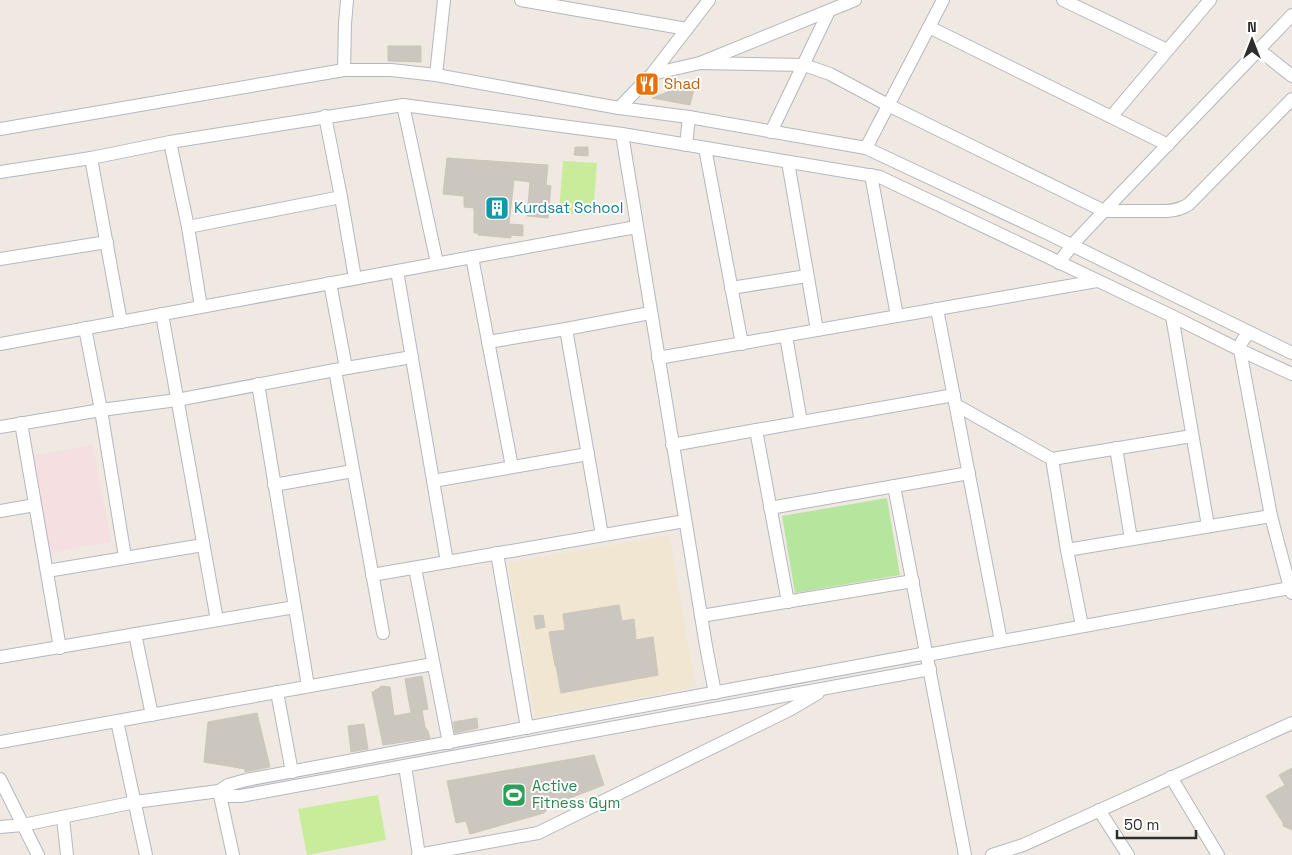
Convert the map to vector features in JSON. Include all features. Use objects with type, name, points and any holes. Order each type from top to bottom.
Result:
[{"type":"street","points":[[344,70],[347,0]]},
{"type":"street","points":[[436,75],[444,0]]},
{"type":"street","points":[[526,0],[687,29]]},
{"type":"street","points":[[619,108],[652,74],[708,0]]},
{"type":"street","points":[[652,74],[700,63],[855,0]]},
{"type":"street","points":[[866,148],[943,0]]},
{"type":"street","points":[[1063,0],[1167,50]]},
{"type":"street","points":[[1111,117],[1210,0]]},
{"type":"street","points":[[771,132],[829,11]]},
{"type":"street","points":[[1058,263],[1104,211],[1292,15]]},
{"type":"street","points":[[929,27],[1168,145]]},
{"type":"street","points":[[1258,49],[1292,76]]},
{"type":"street","points":[[700,63],[804,65],[830,74],[888,106],[1104,211],[1167,211],[1183,208],[1292,99]]},
{"type":"street","points":[[0,129],[344,70],[390,70],[436,75],[619,108],[690,117],[866,148],[1072,245],[1292,353]]},
{"type":"street","points":[[403,105],[437,263]]},
{"type":"street","points":[[0,172],[91,158],[170,142],[325,116],[403,105],[622,134],[880,177],[1292,374]]},
{"type":"street","points":[[325,116],[355,278]]},
{"type":"street","points":[[686,145],[690,117]]},
{"type":"street","points":[[622,134],[650,313],[715,693]]},
{"type":"street","points":[[170,142],[188,227],[201,307]]},
{"type":"street","points":[[705,148],[742,344]]},
{"type":"street","points":[[91,158],[121,322]]},
{"type":"street","points":[[788,162],[817,330]]},
{"type":"street","points":[[871,175],[897,316]]},
{"type":"street","points":[[188,227],[341,197]]},
{"type":"street","points":[[0,344],[636,227]]},
{"type":"street","points":[[0,259],[107,242]]},
{"type":"street","points":[[472,257],[512,467]]},
{"type":"street","points":[[397,271],[447,562]]},
{"type":"street","points":[[731,288],[808,276]]},
{"type":"street","points":[[658,358],[1097,281]]},
{"type":"street","points":[[330,283],[353,471],[383,634]]},
{"type":"street","points":[[937,309],[1001,641]]},
{"type":"street","points":[[488,342],[650,313]]},
{"type":"street","points":[[162,314],[217,620]]},
{"type":"street","points":[[1172,316],[1208,526]]},
{"type":"street","points":[[85,328],[101,410],[125,557]]},
{"type":"street","points":[[566,329],[602,535]]},
{"type":"street","points":[[0,826],[23,825],[135,802],[219,791],[234,783],[292,772],[927,654],[1291,589],[1272,516],[1240,350],[1242,341],[1251,333]]},
{"type":"street","points":[[786,336],[801,422]]},
{"type":"street","points":[[0,427],[101,410],[177,400],[412,357]]},
{"type":"street","points":[[258,384],[308,686]]},
{"type":"street","points":[[672,445],[801,422],[955,400],[1052,459],[1192,436]]},
{"type":"street","points":[[21,424],[60,648]]},
{"type":"street","points":[[756,430],[788,602]]},
{"type":"street","points":[[1116,448],[1131,540]]},
{"type":"street","points":[[433,482],[588,454]]},
{"type":"street","points":[[1052,459],[1082,626]]},
{"type":"street","points":[[274,485],[353,471]]},
{"type":"street","points":[[770,508],[968,473]]},
{"type":"street","points":[[894,486],[966,855]]},
{"type":"street","points":[[0,511],[35,505]]},
{"type":"street","points":[[1067,550],[1272,516]]},
{"type":"street","points":[[372,575],[685,521]]},
{"type":"street","points":[[47,571],[204,545]]},
{"type":"street","points":[[497,553],[527,728]]},
{"type":"street","points":[[414,568],[449,743]]},
{"type":"street","points":[[701,616],[913,581]]},
{"type":"street","points":[[0,657],[295,608]]},
{"type":"street","points":[[135,634],[152,715]]},
{"type":"street","points":[[0,742],[433,664]]},
{"type":"street","points":[[219,791],[228,796],[241,796],[930,669]]},
{"type":"street","points":[[405,766],[418,855],[538,833],[782,713],[828,688]]},
{"type":"street","points":[[277,692],[292,772]]},
{"type":"street","points":[[117,721],[146,855]]},
{"type":"street","points":[[992,855],[1026,850],[1100,810],[1292,723]]},
{"type":"street","points":[[1171,777],[1218,855]]},
{"type":"street","points":[[0,779],[38,855]]},
{"type":"street","points":[[219,791],[233,855]]},
{"type":"street","points":[[1100,810],[1128,855]]},
{"type":"street","points":[[63,818],[67,855]]},
{"type":"shaded area","points":[[93,445],[111,542],[50,553],[32,456]]},
{"type":"shaded area","points":[[669,535],[696,687],[535,717],[508,563]]},
{"type":"green space","points":[[563,161],[597,163],[593,215],[559,213]]},
{"type":"green space","points":[[887,498],[900,575],[795,593],[782,516]]},
{"type":"green space","points":[[378,795],[386,840],[307,855],[298,809]]},
{"type":"building","points":[[388,46],[421,46],[421,62],[388,61]]},
{"type":"building","points":[[696,81],[690,105],[652,98]]},
{"type":"building","points":[[575,147],[588,147],[588,156],[574,155]]},
{"type":"building","name":"Kurdsat School","points":[[447,158],[548,165],[546,185],[551,186],[548,218],[527,216],[530,182],[514,180],[509,224],[523,225],[523,236],[511,235],[511,238],[474,233],[474,208],[464,207],[464,196],[443,194]]},
{"type":"building","points":[[619,605],[622,621],[634,619],[636,640],[653,637],[658,675],[561,693],[549,632],[565,630],[563,614]]},
{"type":"building","points":[[543,615],[545,627],[536,629],[534,616]]},
{"type":"building","points":[[422,676],[428,709],[422,710],[425,727],[430,738],[383,745],[372,692],[381,686],[390,687],[394,716],[411,713],[405,679]]},
{"type":"building","points":[[257,713],[270,767],[245,772],[245,769],[204,762],[208,722]]},
{"type":"building","points":[[477,718],[478,728],[455,733],[453,722]]},
{"type":"building","points":[[364,724],[368,749],[351,752],[348,726]]},
{"type":"building","name":"Active Fitness Gym","points":[[594,755],[604,785],[552,805],[544,813],[470,834],[466,821],[456,823],[447,781]]},
{"type":"building","points":[[1292,768],[1292,830],[1283,826],[1266,796],[1285,785],[1279,775]]},
{"type":"place","name":"Shad","points":[[647,84]]},
{"type":"place","name":"Kurdsat School","points":[[497,208]]},
{"type":"place","name":"Active Fitness Gym","points":[[514,795]]}]
